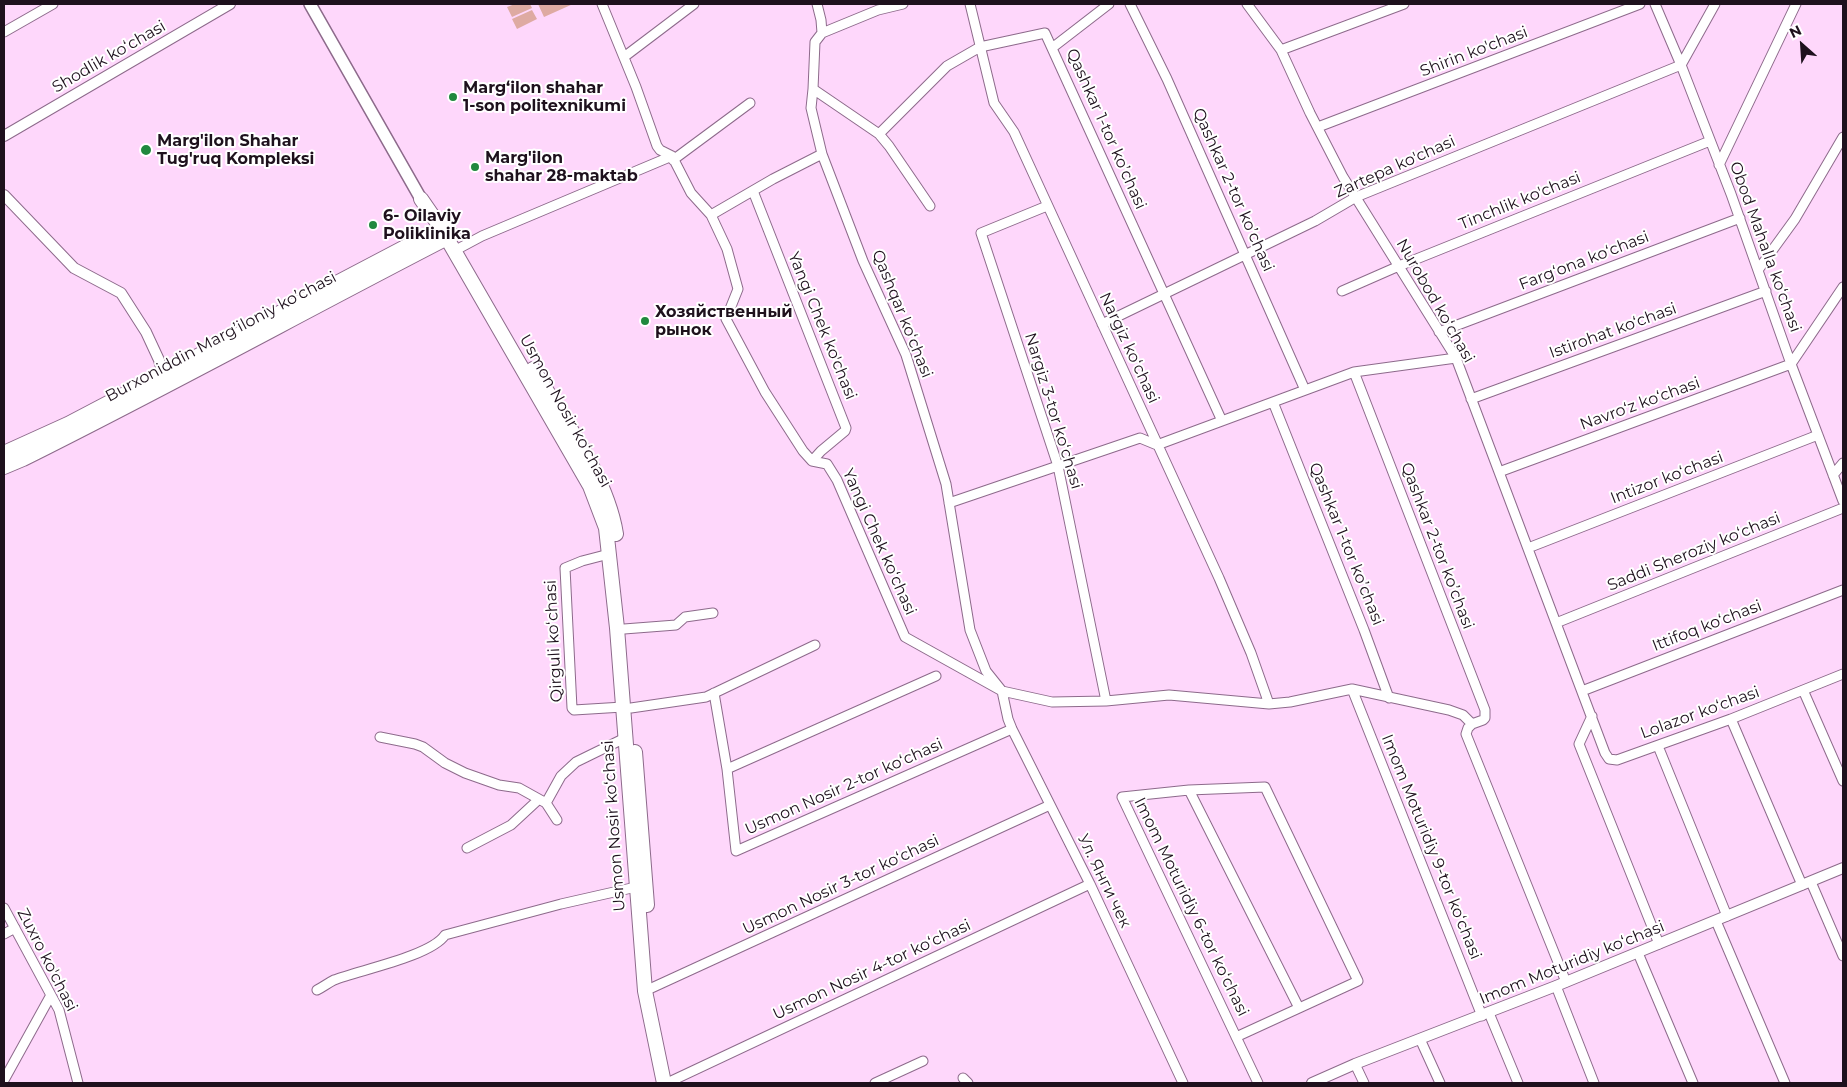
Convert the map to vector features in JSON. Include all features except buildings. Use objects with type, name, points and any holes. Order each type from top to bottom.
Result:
[{"type":"main road","name":"Usmon Nosir ko‘chasi","points":[[310,4],[421,199],[450,237],[598,480],[612,515],[616,532],[624,629],[624,671]]},
{"type":"main road","name":"Usmon Nosir ko‘chasi","points":[[450,237],[590,486],[606,528],[627,707],[640,798],[649,1005],[665,1083]]},
{"type":"main road","name":"Burxoniddin Marg’iloniy ko’chasi","points":[[4,467],[23,460],[164,381],[450,237]]},
{"type":"main road","name":"Burxoniddin Marg’iloniy ko’chasi","points":[[4,453],[164,381]]},
{"type":"main road","name":"Usmon Nosir ko‘chasi","points":[[627,707],[625,738],[636,887],[649,989]]},
{"type":"street","points":[[4,32],[54,4]]},
{"type":"street","name":"Shodlik koʻchasi","points":[[4,136],[230,4]]},
{"type":"street","name":"Yangi Chek koʻchasi","points":[[602,4],[660,150],[673,158],[692,193],[711,216],[728,250],[738,289],[726,320],[765,392],[803,452],[812,461],[827,464],[837,480],[905,637],[1002,691]]},
{"type":"street","points":[[624,57],[694,4]]},
{"type":"street","name":"Qashqar koʻchasi","points":[[817,4],[822,33],[815,42],[811,108],[822,154],[863,261],[906,355],[946,484],[970,630],[986,671],[1002,691]]},
{"type":"street","points":[[822,33],[878,10],[903,4]]},
{"type":"street","name":"Nargiz koʻchasi","points":[[970,4],[994,102],[1014,132],[1219,578],[1251,653],[1269,704]]},
{"type":"street","points":[[1052,48],[1109,4]]},
{"type":"street","name":"Qashkar 2-tor koʼchasi","points":[[1130,4],[1167,79],[1305,390]]},
{"type":"street","name":"Nurobod koʻchasi","points":[[1247,4],[1281,50],[1318,127],[1356,197],[1456,358],[1592,716]]},
{"type":"street","points":[[1281,50],[1404,4]]},
{"type":"street","name":"Shirin ko'chasi","points":[[1318,127],[1640,4]]},
{"type":"street","name":"Obod Mahalla ko‘chasi","points":[[1655,4],[1681,65],[1740,218],[1791,364],[1843,501]]},
{"type":"street","points":[[1681,65],[1715,4]]},
{"type":"street","points":[[1719,165],[1796,4]]},
{"type":"street","name":"Qashkar 1-tor koʼchasi","points":[[879,134],[947,66],[980,47],[1045,33],[1222,421]]},
{"type":"street","name":"Zartepa ko'chasi","points":[[1102,324],[1315,221],[1356,197],[1681,65]]},
{"type":"street","points":[[813,89],[879,134],[930,206]]},
{"type":"street","points":[[450,237],[673,158],[750,103]]},
{"type":"street","points":[[1758,270],[1795,219],[1843,137]]},
{"type":"street","name":"Tinchlik ko'chasi","points":[[1342,291],[1399,266],[1710,141]]},
{"type":"street","points":[[711,216],[822,154]]},
{"type":"street","name":"Yangi Chek ko'chasi","points":[[753,191],[846,428],[812,461]]},
{"type":"street","points":[[4,195],[74,268],[121,293],[146,332],[159,360],[164,381]]},
{"type":"street","name":"Nargiz 3-tor koʻchasi","points":[[1047,206],[981,233],[1058,466],[1106,701]]},
{"type":"street","name":"Farg‘ona ko‘chasi","points":[[1439,332],[1740,218]]},
{"type":"street","points":[[1791,364],[1843,287]]},
{"type":"street","name":"Istirohat ko‘chasi","points":[[1471,399],[1766,291]]},
{"type":"street","points":[[949,503],[1140,438],[1157,446],[1354,372],[1456,358]]},
{"type":"street","name":"Navro‘z ko‘chasi","points":[[1499,472],[1791,364]]},
{"type":"street","name":"Qashkar 2-tor koʼchasi","points":[[1354,372],[1485,710],[1485,718],[1472,724]]},
{"type":"street","name":"Qashkar 1-tor koʼchasi","points":[[1272,402],[1364,630],[1389,698]]},
{"type":"street","name":"Intizor koʻchasi","points":[[1528,548],[1818,435]]},
{"type":"street","points":[[1833,475],[1843,463]]},
{"type":"street","name":"Saddi Sheroziy koʻchasi","points":[[1556,623],[1843,508]]},
{"type":"street","name":"Qirguli koʻchasi","points":[[609,554],[582,561],[565,568],[572,708],[574,710],[627,707]]},
{"type":"street","name":"Ittifoq ko‘chasi","points":[[1582,691],[1843,590]]},
{"type":"street","points":[[624,629],[676,625],[685,617],[713,613]]},
{"type":"street","points":[[627,707],[706,697],[815,645]]},
{"type":"street","name":"Lolazor ko‘chasi","points":[[1592,716],[1605,753],[1609,759],[1617,760],[1730,719],[1843,674]]},
{"type":"street","points":[[727,769],[936,676]]},
{"type":"street","points":[[1002,691],[1052,702],[1106,701],[1169,695],[1269,704],[1290,702],[1352,689],[1449,710],[1463,715],[1472,724],[1466,734],[1561,984],[1594,1083]]},
{"type":"street","name":"Imom Moturidiy 9-tor koʻchasi","points":[[1352,689],[1485,1015],[1518,1083]]},
{"type":"street","points":[[1803,690],[1843,777]]},
{"type":"street","name":"Ул. Янги чек","points":[[1002,691],[1012,729],[1090,884],[1183,1083]]},
{"type":"street","name":"Usmon Nosir 2-tor koʻchasi","points":[[714,693],[727,769],[736,851],[1012,729]]},
{"type":"street","points":[[1592,716],[1579,744],[1658,944]]},
{"type":"street","points":[[1730,719],[1843,956]]},
{"type":"street","points":[[380,737],[415,744],[465,773],[499,785],[519,788],[542,802],[557,820]]},
{"type":"street","points":[[467,848],[511,825],[542,802],[561,776],[576,762],[625,738]]},
{"type":"street","points":[[1658,746],[1727,916]]},
{"type":"street","name":"Imom Moturidiy 6-tor koʻchasi","points":[[1236,1037],[1358,981],[1265,787],[1189,790],[1122,797],[1236,1037],[1258,1083]]},
{"type":"street","points":[[1189,790],[1299,1008]]},
{"type":"street","name":"Usmon Nosir 3-tor koʻchasi","points":[[649,989],[1050,805]]},
{"type":"street","name":"Imom Moturidiy koʻchasi","points":[[1312,1083],[1355,1064],[1485,1015],[1843,868]]},
{"type":"street","name":"Usmon Nosir 4-tor koʻchasi","points":[[665,1083],[1090,884]]},
{"type":"street","points":[[317,990],[334,981],[396,961],[440,943],[445,935],[561,904],[636,887]]},
{"type":"street","name":"Zuxro ko'chasi","points":[[4,908],[52,995],[58,1010],[78,1083]]},
{"type":"street","points":[[1716,921],[1785,1083]]},
{"type":"street","points":[[4,934],[15,928]]},
{"type":"street","points":[[1638,953],[1693,1083]]},
{"type":"street","points":[[4,1080],[52,995]]},
{"type":"street","points":[[1420,1039],[1440,1083]]},
{"type":"street","points":[[875,1083],[923,1061]]},
{"type":"street","points":[[1355,1064],[1364,1083]]},
{"type":"shaded area","points":[[515,4],[530,4],[532,8],[512,17],[507,7]]},
{"type":"shaded area","points":[[538,4],[573,4],[544,17]]},
{"type":"shaded area","points":[[532,10],[537,19],[517,29],[512,19]]},
{"type":"place","name":"Margʻilon shahar 1-son politexnikumi","points":[[453,97]]},
{"type":"place","name":"Marg'ilon Shahar Tug'ruq Kompleksi","points":[[146,150]]},
{"type":"place","name":"Marg'ilon shahar 28-maktab","points":[[475,167]]},
{"type":"place","name":"6- Oilaviy Poliklinika","points":[[373,225]]},
{"type":"place","name":"Хозяйственный рынок","points":[[645,321]]}]
